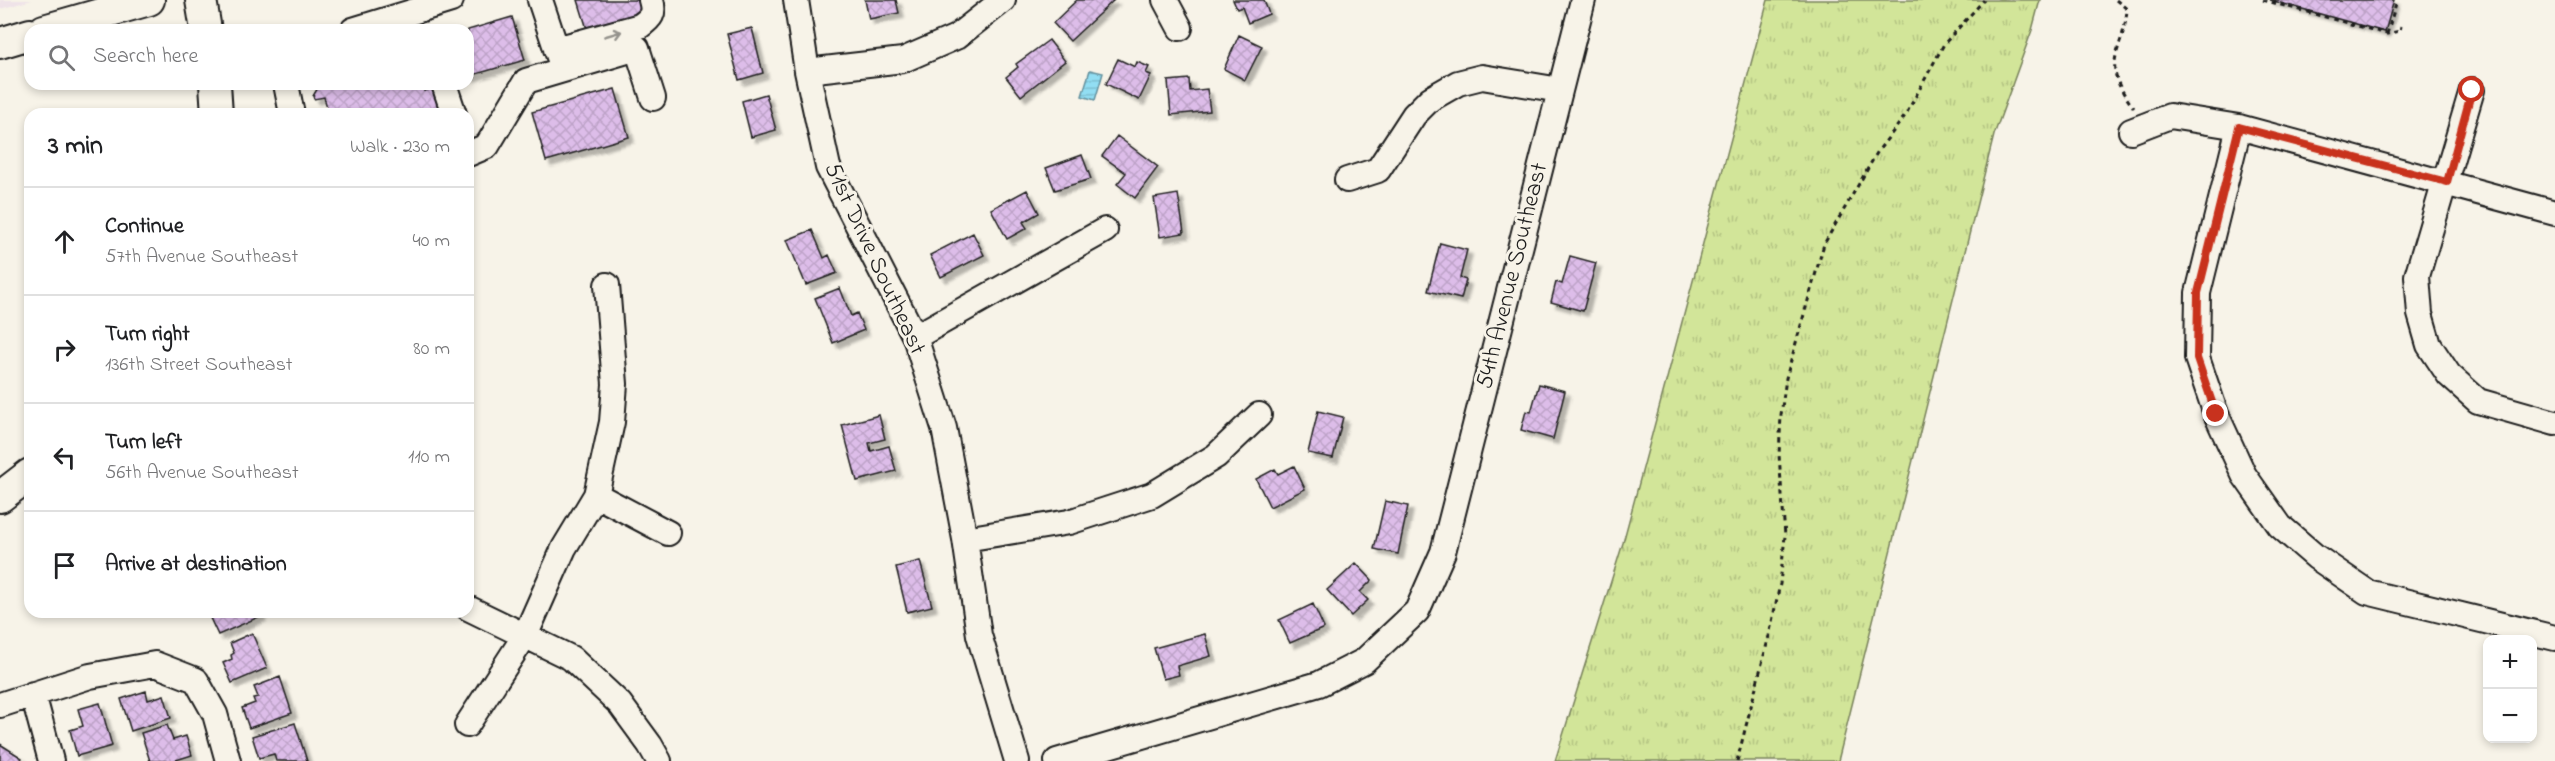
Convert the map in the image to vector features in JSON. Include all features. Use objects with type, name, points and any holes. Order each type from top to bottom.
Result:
[{"type":"main road","points":[[65,24],[149,0]]},
{"type":"main road","points":[[201,0],[205,24]]},
{"type":"main road","points":[[0,43],[24,36]]},
{"type":"main road","points":[[215,90],[217,108]]},
{"type":"main road","points":[[0,497],[24,479]]},
{"type":"street","points":[[377,24],[422,13],[451,0]]},
{"type":"street","points":[[540,0],[560,60]]},
{"type":"street","points":[[474,151],[487,146],[526,81],[560,60],[640,26],[651,17],[654,9],[651,0]]},
{"type":"street","name":"51st Drive Southeast","points":[[796,0],[807,70],[828,167],[915,337],[944,428],[965,539],[979,635],[1017,761]]},
{"type":"street","points":[[1165,0],[1180,28]]},
{"type":"street","name":"54th Avenue Southeast","points":[[1056,761],[1319,684],[1364,661],[1417,611],[1443,552],[1583,0]]},
{"type":"street","points":[[807,70],[903,60],[956,37],[991,4]]},
{"type":"street","points":[[560,60],[637,48],[653,98]]},
{"type":"street","points":[[1347,180],[1378,170],[1414,115],[1430,99],[1458,83],[1482,77],[1560,90]]},
{"type":"street","points":[[287,90],[291,108]]},
{"type":"street","points":[[446,90],[452,108]]},
{"type":"street","points":[[2472,90],[2418,276],[2420,314],[2429,345],[2449,375],[2478,401],[2555,423]]},
{"type":"street","points":[[2140,127],[2170,116],[2239,127],[2555,213]]},
{"type":"street","points":[[2239,127],[2198,293],[2197,358],[2216,414],[2244,475],[2280,526],[2316,557],[2367,592],[2555,638]]},
{"type":"street","points":[[915,337],[1105,230]]},
{"type":"street","points":[[467,724],[526,634],[564,548],[596,495],[612,422],[615,384],[607,285]]},
{"type":"street","points":[[965,539],[1069,522],[1152,495],[1216,456],[1259,415]]},
{"type":"street","points":[[596,495],[668,533]]},
{"type":"street","points":[[474,611],[526,634],[571,658],[620,704],[659,761]]},
{"type":"street","points":[[0,705],[90,676],[155,664],[196,680],[215,714],[228,761]]},
{"type":"street","points":[[33,694],[51,761]]},
{"type":"path","points":[[1737,761],[1780,584],[1785,536],[1779,455],[1780,415],[1786,378],[1824,244],[1878,151],[1911,106],[1944,44],[1984,0]]},
{"type":"path","points":[[2116,0],[2127,9],[2126,24],[2117,47],[2113,67],[2140,127]]},
{"type":"path","points":[[2263,0],[2387,34],[2400,31],[2401,26]]},
{"type":"path","points":[[2387,34],[2397,0]]},
{"type":"shaded area","points":[[0,0],[32,0],[0,9]]},
{"type":"green space","points":[[1768,0],[2040,0],[2032,30],[1994,135],[1838,761],[1555,761],[1623,543]]},
{"type":"water","points":[[1090,70],[1103,73],[1095,100],[1082,96]]},
{"type":"building","points":[[578,0],[645,0],[649,11],[587,29]]},
{"type":"building","points":[[865,0],[896,0],[899,13],[869,19]]},
{"type":"building","points":[[1077,0],[1114,0],[1070,41],[1053,23]]},
{"type":"building","points":[[1233,0],[1264,0],[1269,14],[1248,23],[1242,7],[1237,9]]},
{"type":"building","points":[[2270,0],[2394,0],[2385,32]]},
{"type":"building","points":[[512,17],[525,60],[474,75],[474,28]]},
{"type":"building","points":[[752,28],[763,73],[739,80],[727,34]]},
{"type":"building","points":[[1239,35],[1262,46],[1245,80],[1224,69]]},
{"type":"building","points":[[1049,40],[1065,61],[1021,96],[1006,77],[1018,67],[1016,64]]},
{"type":"building","points":[[1118,59],[1135,67],[1137,62],[1149,67],[1146,73],[1151,75],[1139,100],[1106,84]]},
{"type":"building","points":[[1189,79],[1190,91],[1207,89],[1210,111],[1171,115],[1168,81]]},
{"type":"building","points":[[615,89],[629,137],[546,161],[532,112]]},
{"type":"building","points":[[316,90],[436,90],[440,108],[327,108],[324,97],[314,99]]},
{"type":"building","points":[[766,94],[776,130],[751,137],[742,101]]},
{"type":"building","points":[[1117,136],[1158,167],[1135,198],[1117,184],[1126,173],[1102,156]]},
{"type":"building","points":[[1082,155],[1091,179],[1055,190],[1046,168]]},
{"type":"building","points":[[1027,190],[1039,213],[1023,222],[1027,228],[1007,239],[991,209]]},
{"type":"building","points":[[1178,194],[1184,233],[1160,237],[1154,198]]},
{"type":"building","points":[[812,230],[824,258],[829,255],[837,273],[806,285],[787,240]]},
{"type":"building","points":[[973,233],[984,255],[941,277],[930,255]]},
{"type":"building","points":[[1440,243],[1467,250],[1460,278],[1466,280],[1461,299],[1428,291]]},
{"type":"building","points":[[1570,256],[1596,263],[1583,311],[1551,302],[1556,282],[1562,284]]},
{"type":"building","points":[[840,288],[851,316],[857,313],[864,330],[833,343],[815,298]]},
{"type":"building","points":[[1539,384],[1565,391],[1553,439],[1521,430],[1526,411],[1531,412]]},
{"type":"building","points":[[1318,411],[1343,417],[1333,458],[1308,453]]},
{"type":"building","points":[[879,415],[885,439],[869,443],[871,451],[889,446],[896,471],[857,481],[842,425]]},
{"type":"building","points":[[1294,466],[1305,489],[1270,507],[1256,479],[1275,469],[1278,474]]},
{"type":"building","points":[[1385,501],[1408,506],[1398,554],[1374,549]]},
{"type":"building","points":[[920,561],[932,606],[907,612],[896,567]]},
{"type":"building","points":[[1356,563],[1372,580],[1360,592],[1368,600],[1351,616],[1327,590]]},
{"type":"building","points":[[1313,604],[1324,628],[1290,643],[1279,620]]},
{"type":"building","points":[[210,618],[256,618],[218,635]]},
{"type":"building","points":[[252,633],[267,668],[232,683],[223,663],[232,659],[231,655],[234,653],[230,643]]},
{"type":"building","points":[[1205,634],[1211,656],[1177,666],[1179,675],[1163,679],[1154,648]]},
{"type":"building","points":[[280,677],[292,713],[249,728],[242,708],[255,703],[253,698],[258,697],[254,687]]},
{"type":"building","points":[[146,691],[148,700],[164,695],[171,718],[131,731],[121,699]]},
{"type":"building","points":[[100,703],[112,746],[77,756],[70,730],[83,726],[78,709]]},
{"type":"building","points":[[295,723],[307,761],[276,761],[274,754],[259,758],[252,736]]},
{"type":"building","points":[[167,725],[173,740],[186,736],[192,755],[173,761],[150,761],[141,733]]},
{"type":"building","points":[[0,744],[22,758],[20,761],[0,761]]},
{"type":"route","points":[[2216,414],[2197,358],[2198,293],[2239,127],[2447,182],[2472,90]]}]
